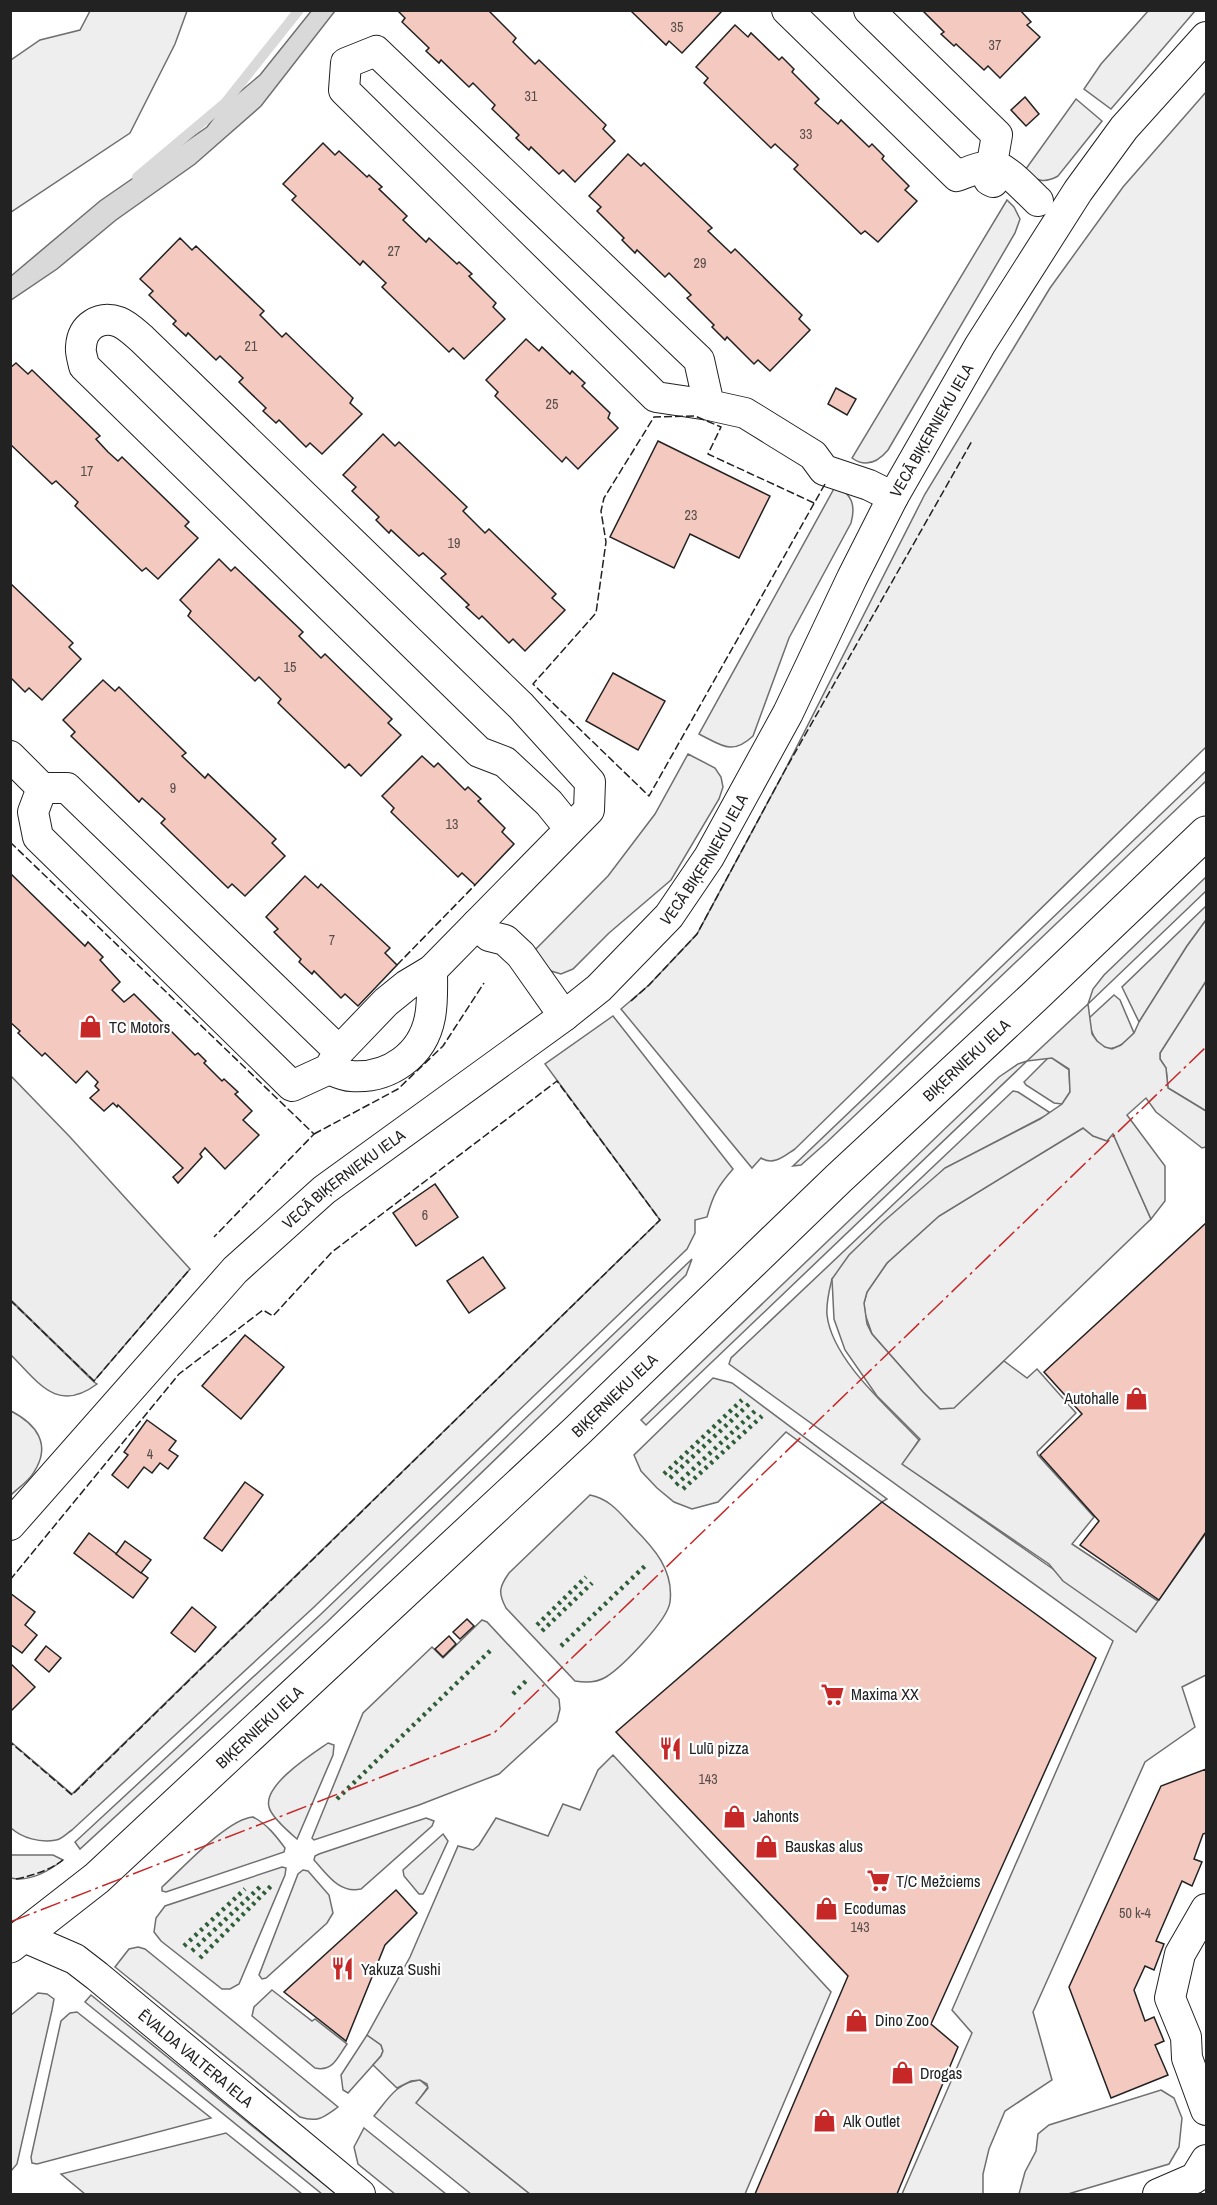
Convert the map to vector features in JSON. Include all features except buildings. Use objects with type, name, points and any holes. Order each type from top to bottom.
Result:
[{"type":"main road","name":"BIĶERNIEKU IELA","points":[[14,1937],[97,1878],[569,1439],[838,1179],[1044,988],[1206,833]]},
{"type":"street","points":[[787,10],[957,176],[999,170]]},
{"type":"street","points":[[869,10],[996,135],[999,170],[989,180],[1050,208]]},
{"type":"street","name":"VECĀ BIĶERNIEKU IELA","points":[[10,1525],[235,1270],[324,1190],[564,1016],[599,988],[669,916],[709,857],[788,713],[852,578],[881,491],[980,345],[1050,208],[1078,191],[1124,128],[1206,37]]},
{"type":"street","points":[[709,405],[699,360],[376,51],[346,63],[344,90],[656,397],[745,413],[813,455],[824,470],[881,491]]},
{"type":"street","points":[[42,788],[33,812],[38,837],[292,1086],[334,1060],[386,1002],[483,930],[589,810],[590,782],[521,706],[142,339],[122,323],[108,318],[94,321],[84,335],[80,347],[84,366],[479,752],[505,762],[549,802],[570,829]]},
{"type":"street","points":[[10,756],[42,788],[67,788],[349,1076],[374,1076],[394,1069],[411,1055],[423,1039],[430,1018],[432,970]]},
{"type":"street","points":[[483,930],[505,940],[521,955],[564,1016]]},
{"type":"street","points":[[1206,1909],[1180,1954],[1170,1998],[1196,2030],[1188,2058],[1206,2110]]},
{"type":"street","name":"ĒVALDA VALTERA IELA","points":[[14,1937],[75,1959],[82,1964],[360,2194]]},
{"type":"street","points":[[1158,2194],[1195,2178],[1206,2160]]},
{"type":"shaded area","points":[[312,10],[335,11],[261,106],[195,164],[116,220],[57,269],[11,300],[11,276],[100,201],[207,127],[222,107],[260,75]]},
{"type":"shaded area","points":[[1149,10],[1195,11],[1111,109],[1084,89],[1101,64]]},
{"type":"shaded area","points":[[90,11],[187,11],[175,44],[130,133],[11,212],[11,60],[40,40],[80,30]]},
{"type":"shaded area","points":[[1206,92],[1206,747],[795,1149],[775,1161],[761,1158],[752,1168],[621,1009],[649,985],[697,934],[784,772],[925,494],[1050,288],[1123,187]]},
{"type":"shaded area","points":[[1076,99],[1102,121],[1058,176],[1049,180],[1040,180],[1023,173]]},
{"type":"shaded area","points":[[1007,200],[1014,207],[1020,219],[1015,233],[888,450],[872,462],[857,461],[852,458]]},
{"type":"shaded area","points":[[836,485],[846,493],[853,506],[851,523],[789,638],[753,736],[739,746],[720,745],[699,734]]},
{"type":"shaded area","points":[[688,754],[715,768],[721,777],[723,787],[719,799],[671,880],[609,933],[573,969],[561,974],[551,971],[532,953],[608,876],[655,814]]},
{"type":"shaded area","points":[[1206,771],[1206,781],[827,1142],[801,1165],[793,1166]]},
{"type":"shaded area","points":[[1206,877],[1206,891],[1088,1004],[1093,989],[1104,975]]},
{"type":"shaded area","points":[[1206,906],[1206,920],[1139,1022],[1122,987]]},
{"type":"shaded area","points":[[1206,920],[1206,981],[1160,1053],[1160,1059],[1166,1068],[1168,1088],[1206,1111],[1206,1147],[1202,1148],[1156,1112],[1146,1098],[1127,1115],[1165,1166],[1165,1201],[1151,1219],[1113,1134],[1107,1141],[1093,1136],[1083,1128],[939,1216],[887,1263],[867,1292],[864,1303],[867,1324],[872,1334],[940,1409],[954,1408],[1004,1361],[1027,1378],[1037,1369],[1076,1413],[1037,1452],[1094,1517],[1072,1544],[1158,1601],[1136,1632],[1063,1581],[1049,1564],[902,1464],[920,1439],[877,1396],[845,1350],[834,1319],[832,1279],[849,1255],[945,1168],[1040,1119],[1062,1104],[1070,1092],[1069,1069],[1052,1058],[1027,1061],[1088,1004],[1092,1034],[1097,1041],[1112,1049],[1121,1045],[1134,1033],[1187,946]]},
{"type":"shaded area","points":[[1206,981],[1206,1111],[1168,1088],[1166,1068],[1160,1059],[1160,1053]]},
{"type":"shaded area","points":[[1114,995],[1120,1000],[1134,1033],[1119,1046],[1106,1048],[1094,1036],[1089,1018]]},
{"type":"shaded area","points":[[613,1016],[733,1169],[717,1191],[707,1217],[695,1220],[695,1233],[687,1249],[313,1608],[72,1830],[50,1841],[32,1839],[15,1832],[11,1828],[11,1742],[72,1794],[660,1220],[545,1064]]},
{"type":"shaded area","points":[[1048,1058],[1052,1058],[1069,1070],[1070,1092],[1062,1104],[1054,1103],[1024,1082]]},
{"type":"shaded area","points":[[1027,1061],[646,1425],[641,1420],[999,1077],[1018,1064]]},
{"type":"shaded area","points":[[11,1076],[190,1269],[94,1381],[11,1300]]},
{"type":"shaded area","points":[[1013,1091],[1049,1112],[945,1168],[832,1279],[827,1310],[831,1332],[850,1366],[919,1440],[903,1464],[1053,1569],[1136,1632],[1206,1533],[1206,1675],[1182,1687],[1195,1727],[1145,1762],[1033,2012],[1052,2080],[1005,2111],[989,2149],[983,2174],[983,2194],[902,2194],[972,2033],[952,2010],[1113,1641],[729,1364],[731,1358]]},
{"type":"shaded area","points":[[1083,1128],[1093,1136],[1113,1133],[1151,1219],[954,1409],[940,1409],[872,1334],[865,1314],[864,1303],[867,1292],[887,1263],[939,1216]]},
{"type":"shaded area","points":[[692,1259],[686,1275],[327,1622],[80,1849],[75,1842],[320,1615]]},
{"type":"shaded area","points":[[10,1300],[97,1384],[70,1396],[59,1395],[49,1391],[30,1375],[11,1355]]},
{"type":"shaded area","points":[[713,1378],[732,1383],[887,1499],[882,1502],[786,1432],[718,1502],[692,1509],[674,1502],[641,1471],[634,1455]]},
{"type":"shaded area","points":[[11,1411],[28,1422],[34,1429],[39,1436],[42,1452],[32,1475],[11,1495]]},
{"type":"shaded area","points":[[590,1495],[614,1507],[661,1560],[669,1580],[670,1602],[653,1631],[622,1664],[606,1677],[587,1682],[575,1681],[506,1608],[501,1590],[509,1573]]},
{"type":"shaded area","points":[[482,1620],[487,1622],[559,1699],[560,1709],[557,1721],[499,1774],[419,1805],[314,1840],[312,1838],[363,1713],[432,1647],[443,1658]]},
{"type":"shaded area","points":[[328,1743],[334,1745],[333,1755],[297,1839],[273,1815],[269,1807],[269,1798],[273,1789],[290,1771]]},
{"type":"shaded area","points":[[613,1755],[831,1992],[745,2194],[530,2194],[416,2103],[428,2088],[427,2084],[420,2080],[411,2081],[397,2088],[373,2065],[383,2051],[381,2045],[367,2035],[410,1957],[458,1846],[473,1850],[479,1845],[496,1818],[548,1836],[563,1804],[580,1810],[598,1770]]},
{"type":"shaded area","points":[[253,1817],[275,1835],[285,1848],[284,1852],[166,1892],[162,1891],[162,1887],[218,1835],[242,1820]]},
{"type":"shaded area","points":[[426,1818],[434,1821],[432,1826],[361,1889],[346,1889],[340,1886],[314,1860],[319,1854]]},
{"type":"shaded area","points":[[443,1834],[448,1841],[425,1891],[419,1894],[404,1876],[403,1870]]},
{"type":"shaded area","points":[[10,1855],[53,1855],[63,1860],[38,1875],[18,1879],[11,1878]]},
{"type":"shaded area","points":[[282,1867],[286,1868],[285,1875],[239,1984],[230,1989],[222,1989],[161,1941],[154,1932],[156,1918],[165,1906]]},
{"type":"shaded area","points":[[303,1870],[308,1871],[329,1895],[333,1913],[327,1923],[266,1978],[262,1979],[259,1975],[298,1874]]},
{"type":"shaded area","points":[[138,1947],[145,1949],[338,2107],[320,2118],[300,2117],[115,1967],[129,1949]]},
{"type":"shaded area","points":[[272,1990],[347,2044],[330,2066],[315,2068],[252,2016],[254,2007]]},
{"type":"shaded area","points":[[38,1993],[47,1994],[54,1999],[17,2164],[11,2171],[11,2015]]},
{"type":"shaded area","points":[[91,1995],[336,2194],[322,2194],[85,2002]]},
{"type":"shaded area","points":[[77,2012],[211,2118],[37,2164],[32,2163],[31,2157],[61,2021],[70,2013]]},
{"type":"shaded area","points":[[367,2035],[381,2045],[383,2051],[348,2093],[343,2090],[341,2075]]},
{"type":"shaded area","points":[[420,2080],[428,2087],[417,2103],[530,2194],[471,2194],[374,2116],[399,2088],[412,2081]]},
{"type":"shaded area","points":[[1161,2090],[1174,2098],[1182,2118],[1179,2147],[1169,2164],[1068,2194],[1019,2194],[1025,2172],[1036,2151],[1038,2134],[1049,2125]]},
{"type":"shaded area","points":[[364,2128],[446,2194],[395,2194],[358,2164],[354,2147]]},
{"type":"shaded area","points":[[226,2133],[302,2194],[85,2194],[61,2174]]},
{"type":"waterway","points":[[137,177],[225,103],[299,10]]},
{"type":"hedge","points":[[664,1474],[742,1400]]},
{"type":"hedge","points":[[670,1478],[749,1404]]},
{"type":"hedge","points":[[676,1485],[755,1411]]},
{"type":"hedge","points":[[683,1489],[762,1416]]},
{"type":"hedge","points":[[561,1646],[647,1564]]},
{"type":"hedge","points":[[537,1625],[586,1577]]},
{"type":"hedge","points":[[542,1631],[592,1583]]},
{"type":"hedge","points":[[337,1799],[492,1649]]},
{"type":"hedge","points":[[513,1694],[527,1680]]},
{"type":"hedge","points":[[200,1958],[273,1884]]},
{"type":"hedge","points":[[192,1951],[262,1885]]},
{"type":"hedge","points":[[184,1946],[245,1889]]},
{"type":"fence","points":[[814,503],[708,454],[721,427],[695,416],[654,417],[604,498],[601,511],[606,542],[596,613],[533,684],[649,796],[825,484]]},
{"type":"fence","points":[[631,1001],[697,934],[784,772],[972,441]]},
{"type":"fence","points":[[10,842],[314,1134],[214,1237]]},
{"type":"fence","points":[[397,965],[475,885]]},
{"type":"fence","points":[[314,1134],[398,1089],[443,1046],[484,983]]},
{"type":"fence","points":[[10,1580],[179,1374],[263,1310],[273,1316],[332,1252],[557,1081],[660,1220],[72,1795],[10,1742]]},
{"type":"fence","points":[[10,1300],[94,1381],[190,1269]]},
{"type":"fence","points":[[16,1879],[41,1872],[63,1860]]},
{"type":"power","points":[[10,1922],[494,1733],[1206,1047]]},
{"type":"place","name":"TC Motors","points":[[91,1027]]},
{"type":"place","name":"Autohalle","points":[[1137,1398]]},
{"type":"place","name":"Maxima XX","points":[[833,1694]]},
{"type":"place","name":"Lulū pizza","points":[[671,1748]]},
{"type":"place","name":"Jahonts","points":[[735,1816]]},
{"type":"place","name":"Bauskas alus","points":[[767,1846]]},
{"type":"place","name":"T/C Mežciems","points":[[878,1881]]},
{"type":"place","name":"Ecodumas","points":[[826,1908]]},
{"type":"place","name":"Yakuza Sushi","points":[[343,1969]]},
{"type":"place","name":"Dino Zoo","points":[[857,2020]]},
{"type":"place","name":"Drogas","points":[[902,2073]]},
{"type":"place","name":"Alk Outlet","points":[[825,2121]]}]
